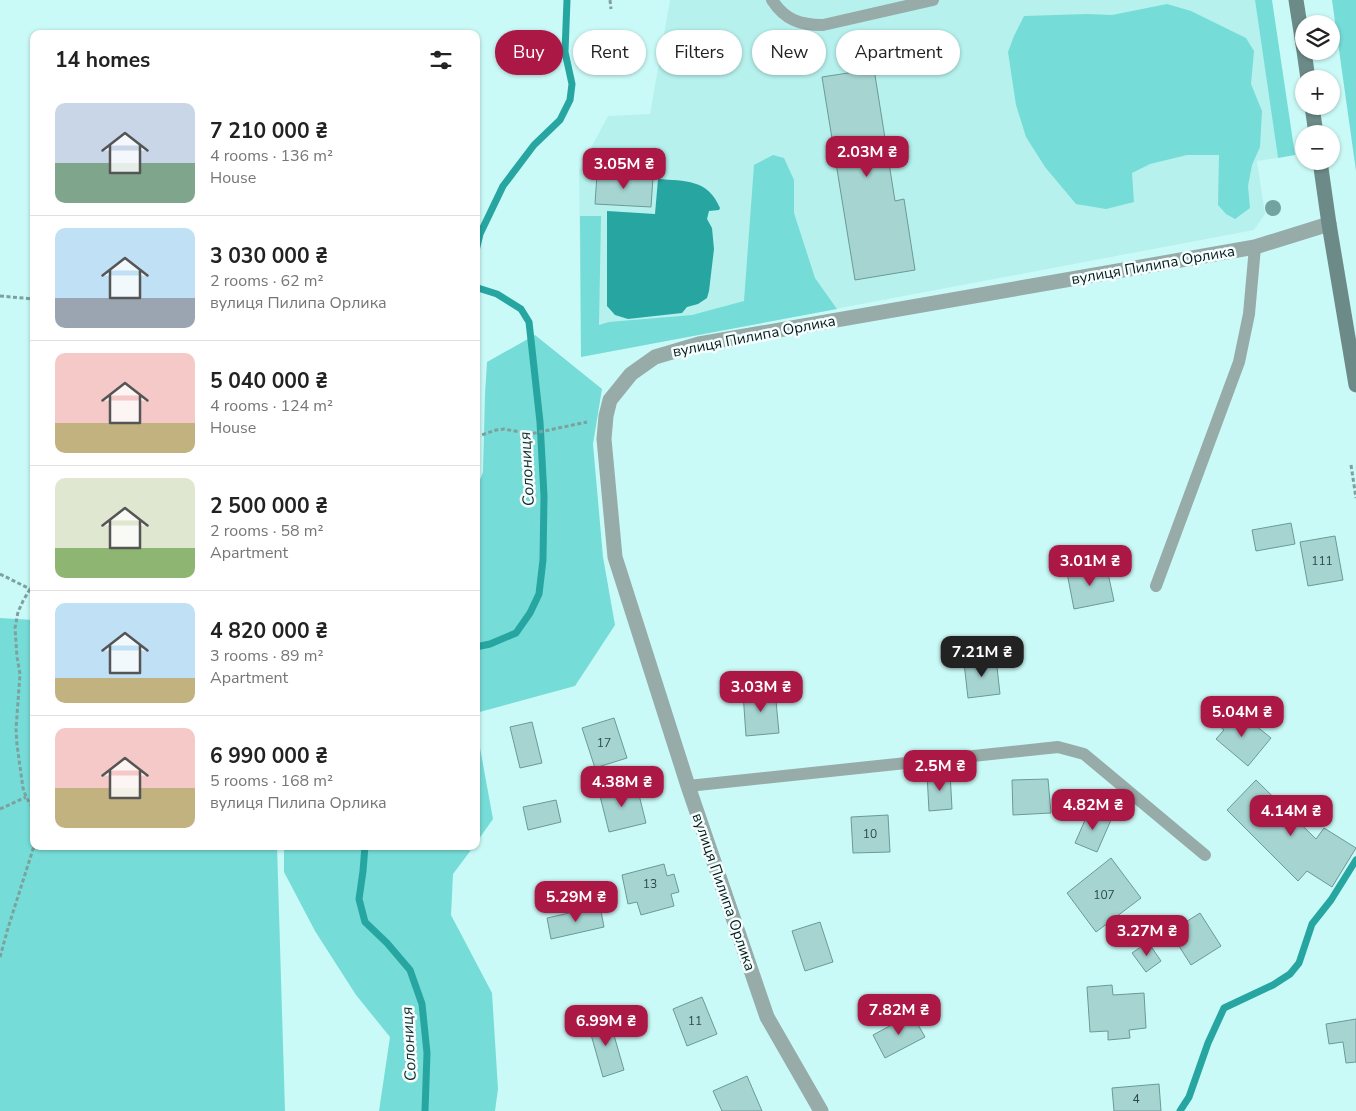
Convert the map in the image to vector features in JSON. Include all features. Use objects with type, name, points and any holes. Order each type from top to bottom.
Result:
[{"type":"street","points":[[1296,0],[1298,15]]},
{"type":"street","points":[[1321,170],[1356,385]]},
{"type":"street","name":"вулиця Пилипа Орлика","points":[[822,1111],[767,1017],[688,786],[615,557],[604,439],[606,416],[610,400],[631,374],[655,357],[699,344],[1255,247],[1329,224]]},
{"type":"lane","points":[[772,0],[778,9],[790,18],[807,25],[823,25],[933,0]]},
{"type":"lane","points":[[1156,586],[1239,362],[1249,314],[1255,247]]},
{"type":"lane","points":[[688,786],[1058,747],[1084,754],[1205,855]]},
{"type":"path","points":[[610,0],[611,9]]},
{"type":"path","points":[[0,296],[30,299]]},
{"type":"path","points":[[480,436],[504,429],[530,434],[606,416]]},
{"type":"path","points":[[1351,465],[1356,498]]},
{"type":"path","points":[[0,574],[30,587]]},
{"type":"path","points":[[30,591],[23,600],[18,612],[15,628],[20,674],[16,729],[17,745],[26,797],[30,804]]},
{"type":"path","points":[[0,809],[26,797]]},
{"type":"path","points":[[0,957],[33,850]]},
{"type":"shaded area","points":[[670,0],[1255,0],[1278,158],[1257,161],[1265,214],[1254,230],[581,357],[579,170],[608,116],[650,114],[657,75],[742,75],[742,30],[665,30]]},
{"type":"shaded area","points":[[1255,0],[1272,0],[1295,155],[1278,158]]},
{"type":"shaded area","points":[[1332,0],[1356,0],[1356,171],[1340,57],[1340,15],[1334,15]]},
{"type":"shaded area","points":[[1167,4],[1191,11],[1246,38],[1254,51],[1251,84],[1262,111],[1260,147],[1252,165],[1248,186],[1250,208],[1235,219],[1226,214],[1218,205],[1219,155],[1187,155],[1150,164],[1132,173],[1134,202],[1106,209],[1076,204],[1045,167],[1026,137],[1016,105],[1008,52],[1024,16],[1112,15]]},
{"type":"shaded area","points":[[773,155],[784,158],[794,180],[794,213],[815,278],[837,309],[581,357],[580,216],[601,216],[599,325],[609,322],[692,315],[744,301],[754,165]]},
{"type":"shaded area","points":[[658,179],[695,183],[709,192],[720,208],[719,210],[709,211],[707,219],[712,228],[714,249],[709,291],[707,298],[698,304],[687,307],[682,313],[628,319],[615,315],[607,306],[607,211],[655,214]]},
{"type":"shaded area","points":[[535,335],[602,389],[593,444],[603,557],[615,625],[575,686],[480,712],[480,480],[483,472],[487,362]]},
{"type":"shaded area","points":[[0,618],[30,620],[30,850],[277,850],[285,1111],[0,1111]]},
{"type":"shaded area","points":[[480,748],[493,819],[480,837]]},
{"type":"shaded area","points":[[284,850],[471,850],[453,874],[451,915],[492,993],[498,1089],[495,1111],[379,1111],[390,1037],[356,995],[315,931],[284,872]]},
{"type":"building","points":[[836,75],[875,75],[895,201],[904,199],[915,270],[855,280],[822,77]]},
{"type":"building","points":[[597,174],[653,177],[651,207],[595,204]]},
{"type":"building","points":[[1291,523],[1295,544],[1256,551],[1252,530]]},
{"type":"building","points":[[1335,536],[1343,580],[1308,586],[1300,542]]},
{"type":"building","points":[[1106,564],[1114,601],[1074,609],[1067,573]]},
{"type":"building","points":[[996,658],[1000,694],[968,698],[964,663]]},
{"type":"building","points":[[775,690],[779,733],[746,736],[743,693]]},
{"type":"building","points":[[1239,712],[1271,738],[1248,766],[1216,739],[1224,730],[1216,723],[1223,714],[1231,721]]},
{"type":"building","points":[[614,718],[627,758],[595,768],[582,728]]},
{"type":"building","points":[[532,722],[542,763],[520,768],[510,727]]},
{"type":"building","points":[[950,772],[952,809],[929,811],[927,774]]},
{"type":"building","points":[[1048,779],[1051,813],[1013,815],[1012,780]]},
{"type":"building","points":[[1256,780],[1316,839],[1324,828],[1356,848],[1332,887],[1307,871],[1298,881],[1227,810]]},
{"type":"building","points":[[636,783],[646,823],[609,832],[599,792]]},
{"type":"building","points":[[556,800],[561,822],[528,830],[523,807]]},
{"type":"building","points":[[1089,811],[1111,820],[1097,852],[1075,843]]},
{"type":"building","points":[[888,815],[890,852],[853,853],[851,817]]},
{"type":"building","points":[[1111,858],[1141,898],[1096,932],[1067,893]]},
{"type":"building","points":[[664,864],[667,876],[674,874],[679,892],[671,894],[674,906],[641,915],[637,902],[628,904],[622,875]]},
{"type":"building","points":[[600,906],[604,927],[551,939],[547,918]]},
{"type":"building","points":[[1200,913],[1221,946],[1191,965],[1170,932]]},
{"type":"building","points":[[820,922],[833,962],[805,971],[792,931]]},
{"type":"building","points":[[1148,942],[1161,961],[1146,972],[1132,953]]},
{"type":"building","points":[[1112,985],[1113,995],[1144,993],[1146,1028],[1129,1030],[1130,1038],[1108,1040],[1108,1031],[1090,1032],[1087,987]]},
{"type":"building","points":[[702,997],[717,1034],[687,1046],[673,1009]]},
{"type":"building","points":[[912,1014],[925,1037],[885,1058],[873,1035]]},
{"type":"building","points":[[609,1018],[624,1070],[603,1077],[588,1024]]},
{"type":"building","points":[[1356,1019],[1356,1062],[1346,1063],[1343,1042],[1329,1044],[1326,1024]]},
{"type":"building","points":[[747,1076],[762,1111],[722,1111],[713,1091]]},
{"type":"building","points":[[1159,1084],[1161,1111],[1114,1111],[1112,1088]]},
{"type":"waterway","name":"Солониця","points":[[480,234],[503,186],[534,145],[560,120],[570,100],[572,84],[565,52],[567,0]]},
{"type":"waterway","name":"Солониця","points":[[480,289],[497,294],[521,309],[529,322],[540,422],[544,496],[543,560],[539,594],[530,613],[516,633],[480,646]]},
{"type":"waterway","name":"Солониця","points":[[365,850],[359,899],[365,922],[387,943],[410,970],[422,1004],[427,1053],[425,1111]]},
{"type":"waterway","points":[[1180,1111],[1189,1097],[1208,1043],[1224,1008],[1273,985],[1290,974],[1299,963],[1312,924],[1331,900],[1356,860]]}]
